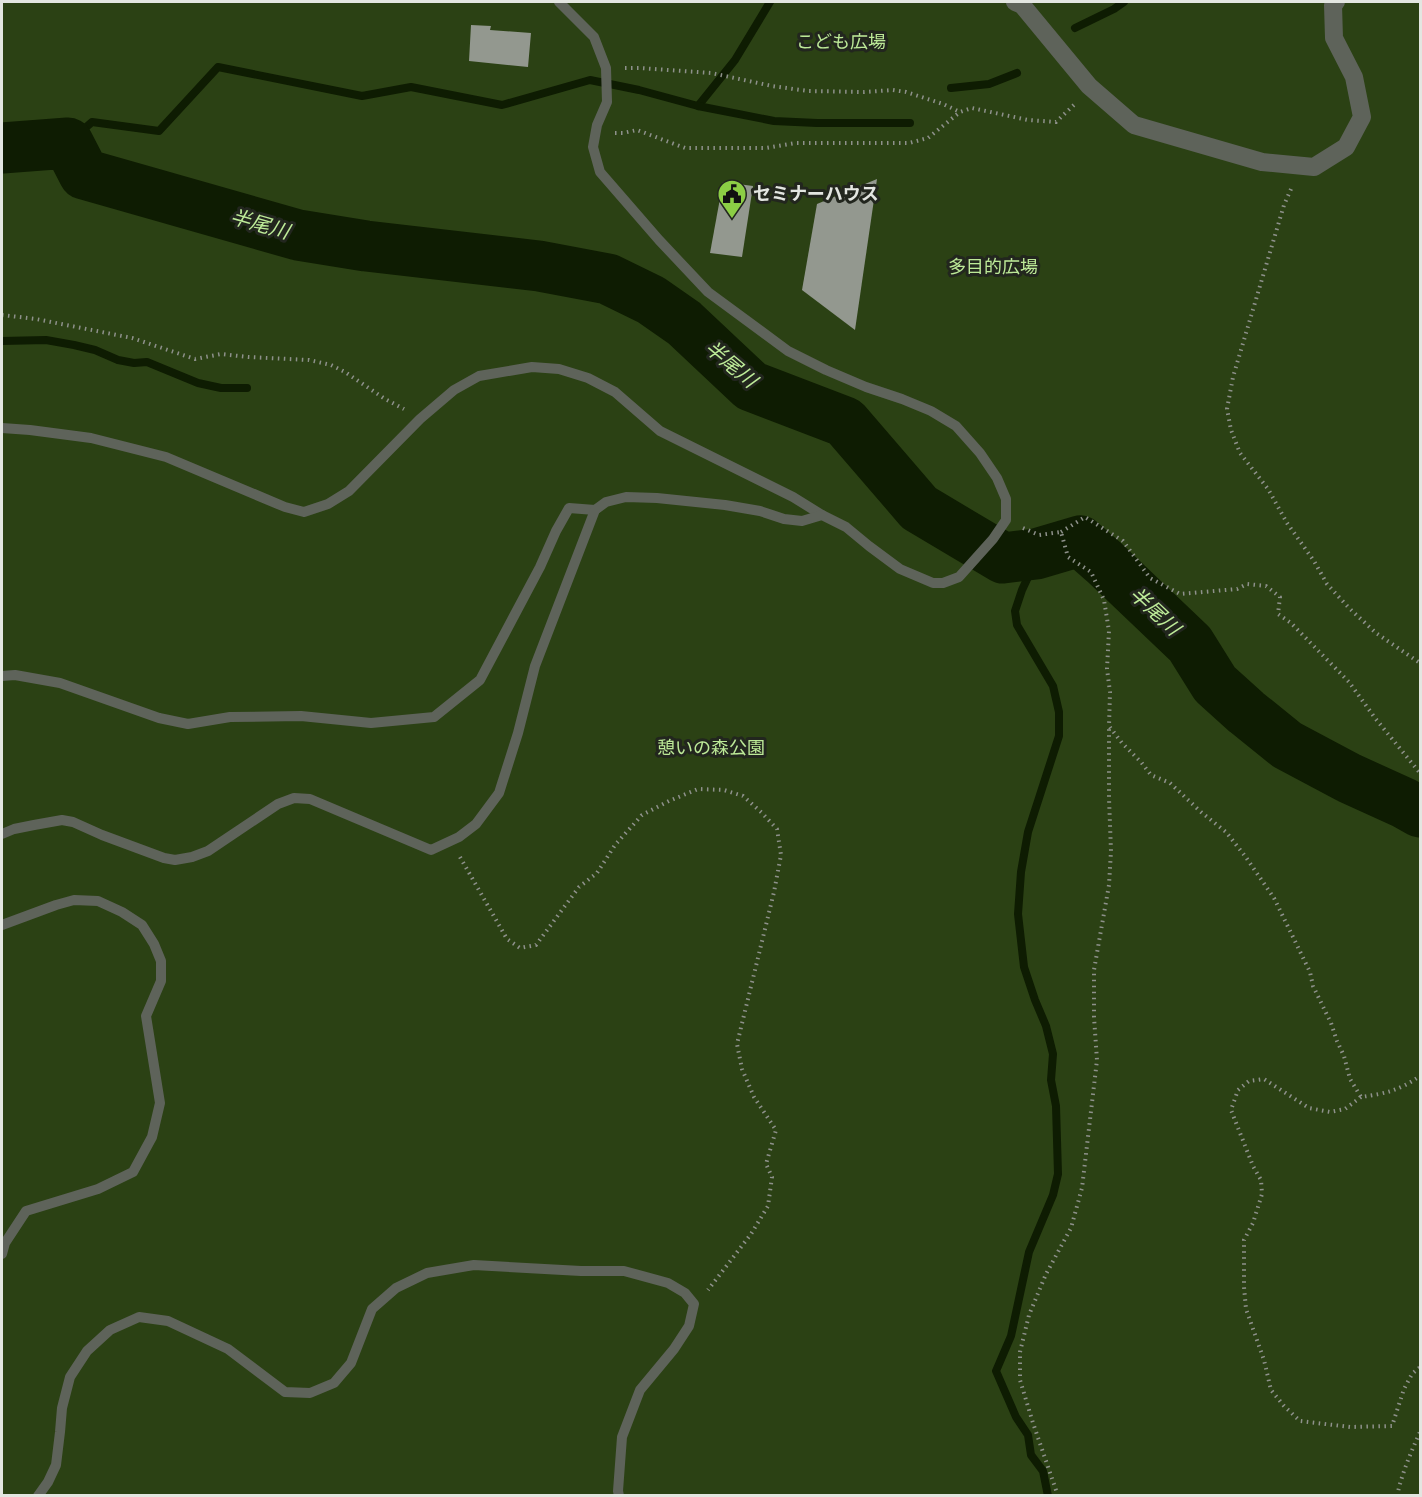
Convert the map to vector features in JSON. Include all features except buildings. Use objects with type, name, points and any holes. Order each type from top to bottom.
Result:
[{"type":"street","points":[[1015,2],[1022,6],[1089,86],[1134,125],[1262,162],[1314,167],[1346,147],[1362,117],[1354,76],[1334,38],[1334,5],[1336,2]]},
{"type":"lane","points":[[2,428],[91,438],[166,457],[285,507],[304,512],[328,504],[349,491],[420,419],[454,390],[479,376],[532,367],[559,369],[588,378],[615,392],[660,431],[794,497],[846,527],[900,569],[933,583],[943,583],[959,577],[993,539],[1006,520],[1006,499],[997,478],[980,453],[956,426],[932,411],[866,387],[788,351],[708,292],[658,240],[600,172],[593,147],[597,125],[607,102],[606,68],[594,37],[559,2]]},
{"type":"lane","points":[[2,834],[14,829],[62,820],[175,860],[208,852],[278,804],[294,798],[310,799],[431,850],[459,837],[476,824],[499,793],[518,733],[535,666],[595,510],[606,502],[627,497],[724,505],[802,521],[822,515]]},
{"type":"lane","points":[[2,676],[15,675],[60,682],[159,718],[189,724],[230,717],[301,716],[371,723],[434,717],[480,680],[569,508],[595,510]]},
{"type":"lane","points":[[2,925],[74,900],[98,901],[122,912],[142,925],[161,961],[160,981],[146,1016],[160,1103],[152,1137],[133,1172],[98,1189],[26,1211],[6,1243],[2,1254]]},
{"type":"lane","points":[[38,1496],[56,1465],[62,1408],[70,1377],[87,1351],[110,1330],[139,1317],[168,1321],[228,1349],[285,1392],[310,1393],[334,1383],[351,1363],[372,1309],[396,1288],[426,1273],[474,1265],[624,1271],[668,1283],[686,1293],[694,1304],[689,1326],[640,1390],[622,1437],[619,1496]]},
{"type":"path","points":[[606,68],[711,73],[744,81],[808,91],[864,93],[893,90],[944,104],[960,112]]},
{"type":"path","points":[[596,132],[623,133],[637,130],[685,148],[765,148],[795,143],[909,143],[928,138],[960,112],[972,108],[1028,120],[1056,122],[1089,86]]},
{"type":"path","points":[[1300,165],[1284,205],[1233,377],[1227,409],[1231,430],[1240,453],[1268,489],[1287,523],[1328,584],[1376,633],[1420,663]]},
{"type":"path","points":[[2,315],[58,323],[132,338],[195,359],[221,354],[309,360],[331,365],[420,419]]},
{"type":"path","points":[[1006,520],[1039,535],[1061,532],[1085,517],[1123,541],[1150,578],[1180,594],[1237,589],[1247,584],[1266,586],[1280,597],[1278,614],[1291,623],[1349,682],[1420,773]]},
{"type":"path","points":[[1058,1496],[1020,1380],[1020,1352],[1029,1315],[1046,1274],[1071,1228],[1082,1188],[1097,1060],[1094,970],[1108,885],[1111,851],[1110,692],[1107,669],[1109,631],[1104,600],[1091,572],[1068,557],[1061,532]]},
{"type":"path","points":[[1109,726],[1151,775],[1170,783],[1226,832],[1255,869],[1274,898],[1310,972],[1313,986],[1344,1056],[1350,1079],[1361,1097]]},
{"type":"path","points":[[451,841],[507,939],[520,948],[536,945],[579,887],[597,873],[615,845],[642,815],[669,801],[698,789],[724,790],[742,796],[777,829],[781,855],[737,1044],[742,1069],[754,1097],[776,1130],[766,1164],[772,1178],[768,1206],[731,1261],[694,1304]]},
{"type":"path","points":[[1420,1076],[1402,1088],[1361,1097],[1345,1109],[1329,1112],[1309,1108],[1264,1079],[1249,1081],[1238,1090],[1231,1110],[1253,1166],[1261,1180],[1262,1194],[1253,1223],[1244,1240],[1243,1259],[1246,1309],[1264,1360],[1271,1390],[1300,1420],[1350,1427],[1392,1426],[1404,1389],[1412,1374],[1420,1367]]},
{"type":"path","points":[[1397,1496],[1420,1432]]},
{"type":"green space","name":"憩いの森公園","points":[[2,2],[1420,2],[1420,1495],[2,1496]]},
{"type":"waterway","points":[[698,106],[735,60],[770,2]]},
{"type":"waterway","points":[[1075,28],[1124,2]]},
{"type":"waterway","points":[[68,143],[92,122],[159,131],[218,67],[362,96],[411,87],[502,105],[590,80],[698,106],[774,121],[910,123]]},
{"type":"waterway","points":[[951,88],[989,84],[1017,73]]},
{"type":"waterway","name":"半尾川","points":[[2,148],[68,143],[84,174],[298,235],[366,246],[539,266],[608,279],[651,300],[684,323],[751,386],[845,422],[919,508],[1003,558],[1036,554],[1080,541],[1190,644],[1215,684],[1287,745],[1420,812]]},
{"type":"waterway","points":[[2,341],[46,340],[74,345],[95,350],[118,360],[134,363],[147,362],[198,383],[221,388],[247,388]]},
{"type":"waterway","points":[[1025,555],[1035,562],[1015,611],[1017,625],[1053,686],[1059,712],[1059,736],[1028,832],[1021,872],[1018,914],[1024,967],[1046,1026],[1053,1054],[1051,1080],[1056,1106],[1058,1174],[1053,1195],[1029,1252],[1011,1336],[996,1371],[1016,1417],[1028,1435],[1031,1455],[1043,1471],[1048,1496]]},
{"type":"place","name":"セミナーハウス","points":[[732,220]]},
{"type":"park label","name":"こども広場","points":[[841,42]]},
{"type":"park label","name":"多目的広場","points":[[993,267]]}]
